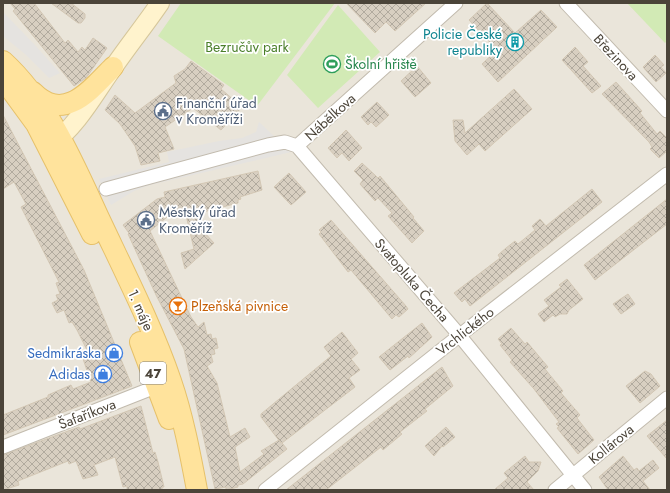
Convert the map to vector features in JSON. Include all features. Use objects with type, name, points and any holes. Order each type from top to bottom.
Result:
[{"type":"main road","points":[[55,142],[81,116],[113,67],[160,3]]},
{"type":"main road","name":"47","points":[[3,61],[31,90],[55,142]]},
{"type":"main road","points":[[31,90],[48,102],[73,104],[113,67]]},
{"type":"main road","name":"47","points":[[3,79],[32,118],[55,142]]},
{"type":"main road","name":"1. máje","points":[[55,142],[76,168],[123,268],[164,384],[185,432],[197,490]]},
{"type":"main road","name":"1. máje","points":[[164,384],[169,420],[187,490]]},
{"type":"street","name":"Nábělkova","points":[[106,190],[268,145],[285,142],[297,146],[456,3]]},
{"type":"street","name":"Březinova","points":[[566,3],[667,110]]},
{"type":"street","name":"Svatopluka Čecha","points":[[297,146],[460,335],[585,490]]},
{"type":"street","name":"Vrchlického","points":[[265,490],[460,335],[667,174]]},
{"type":"street","name":"Šafaříkova","points":[[3,447],[164,384]]},
{"type":"street","name":"Kollárova","points":[[555,490],[667,398]]},
{"type":"shaded area","points":[[3,3],[667,3],[667,490],[3,490]]},
{"type":"shaded area","points":[[3,12],[60,73],[49,78],[25,54],[3,36]]},
{"type":"shaded area","points":[[259,122],[291,152],[150,185],[134,191],[111,205],[99,179],[169,162],[167,152],[219,141],[242,138],[256,132]]},
{"type":"green space","name":"Bezručův park","points":[[181,3],[335,3],[257,106],[158,36]]},
{"type":"green space","points":[[627,3],[667,3],[667,41],[665,43]]},
{"type":"green space","name":"Školní hřiště","points":[[338,5],[380,52],[318,108],[287,75]]},
{"type":"building","points":[[10,3],[34,3],[65,43],[68,40],[78,52],[82,47],[85,50],[93,38],[107,48],[86,78],[74,86],[13,11],[15,9]]},
{"type":"building","points":[[51,3],[71,3],[85,14],[85,18],[81,23],[78,23]]},
{"type":"building","points":[[346,3],[426,3],[395,31],[386,22],[375,33]]},
{"type":"building","name":"Policie České republiky","points":[[487,3],[515,33],[541,10],[557,27],[498,82],[482,64],[497,50],[469,20]]},
{"type":"building","points":[[575,47],[588,62],[583,66],[601,86],[592,93],[562,60]]},
{"type":"building","points":[[655,55],[664,65],[661,67],[666,73],[656,82],[643,67]]},
{"type":"building","name":"Finanční úřad v Kroměříži","points":[[191,61],[224,85],[221,89],[242,107],[221,130],[193,108],[165,127],[174,149],[158,153],[160,161],[141,165],[135,146],[120,124],[105,110],[115,95],[135,113],[176,83],[174,76],[185,69]]},
{"type":"building","points":[[417,66],[431,83],[415,97],[401,81]]},
{"type":"building","points":[[616,82],[642,111],[640,113],[657,134],[660,131],[667,138],[667,151],[659,158],[650,149],[652,147],[649,142],[602,94]]},
{"type":"building","points":[[514,89],[532,109],[485,151],[479,144],[467,155],[455,141],[453,120],[463,120],[465,133]]},
{"type":"building","points":[[377,102],[389,115],[376,127],[371,122],[368,125],[361,117]]},
{"type":"building","points":[[3,115],[84,270],[132,386],[3,435],[3,415],[48,397],[48,395],[71,385],[73,389],[91,382],[81,353],[87,350],[72,322],[69,323],[64,310],[57,313],[52,303],[58,300],[56,295],[60,294],[56,283],[59,282],[21,207],[26,204],[14,182],[3,189]]},
{"type":"building","points":[[346,130],[362,148],[349,161],[342,153],[337,158],[328,148]]},
{"type":"building","points":[[362,163],[378,178],[380,176],[424,231],[412,243],[388,216],[392,213],[378,198],[375,201],[360,184],[363,180],[354,171]]},
{"type":"building","points":[[258,171],[262,190],[240,197],[241,199],[238,200],[238,203],[199,213],[203,231],[214,243],[185,269],[181,253],[194,249],[185,211],[172,213],[150,231],[191,317],[198,327],[204,322],[207,335],[211,334],[212,339],[216,338],[218,348],[214,349],[215,354],[211,355],[213,362],[207,366],[217,383],[230,437],[245,428],[250,437],[235,447],[240,472],[264,454],[261,451],[279,440],[261,417],[261,414],[331,356],[324,347],[342,332],[358,353],[351,359],[360,370],[349,378],[355,387],[282,443],[287,449],[243,484],[238,485],[238,487],[226,490],[226,487],[215,489],[184,349],[156,295],[128,234],[129,233],[123,225],[157,199],[165,197],[164,192]]},
{"type":"building","points":[[289,173],[306,192],[291,205],[274,187]]},
{"type":"building","points":[[592,189],[602,202],[470,306],[465,299],[462,302],[454,293],[500,258],[498,255],[515,241],[518,244],[535,230],[532,226],[540,219],[546,226]]},
{"type":"building","points":[[667,199],[667,224],[595,280],[584,265]]},
{"type":"building","points":[[331,220],[406,306],[408,309],[399,317],[396,315],[392,319],[351,270],[348,272],[319,234],[321,232],[319,230]]},
{"type":"building","points":[[567,279],[583,299],[569,310],[567,314],[560,314],[555,317],[553,315],[544,322],[538,314],[549,306],[544,300],[561,287],[559,285]]},
{"type":"building","points":[[628,294],[635,304],[621,314],[613,304]]},
{"type":"building","points":[[422,323],[432,337],[409,358],[408,356],[390,370],[379,357]]},
{"type":"building","points":[[511,328],[525,344],[527,342],[548,367],[545,369],[563,391],[561,393],[580,415],[577,418],[594,440],[578,454],[557,428],[559,427],[556,424],[559,422],[534,389],[510,362],[512,360],[500,345],[502,344],[498,339]]},
{"type":"building","points":[[442,367],[453,386],[425,409],[427,411],[400,432],[402,434],[383,450],[381,447],[326,490],[286,490]]},
{"type":"building","points":[[645,371],[651,374],[660,386],[640,403],[626,386]]},
{"type":"building","points":[[141,406],[153,453],[155,452],[158,462],[164,487],[162,487],[162,490],[127,490],[127,486],[123,487],[115,457],[94,465],[98,475],[83,479],[76,461],[69,464],[68,461],[18,481],[19,485],[3,490],[3,455],[79,427],[80,429]]},
{"type":"building","points":[[667,420],[667,459],[647,436]]},
{"type":"building","points":[[446,427],[455,437],[443,447],[442,446],[434,456],[425,446]]},
{"type":"building","points":[[525,456],[529,462],[541,462],[538,471],[527,482],[534,490],[494,490],[508,478],[504,473]]},
{"type":"building","points":[[623,456],[634,470],[637,468],[639,471],[653,460],[659,468],[643,481],[650,490],[608,490],[599,477]]},
{"type":"place","name":"Policie České republiky","points":[[515,42]]},
{"type":"place","name":"Školní hřiště","points":[[332,64]]},
{"type":"place","name":"Finanční úřad v Kroměříži","points":[[163,111]]},
{"type":"place","name":"Městský úřad Kroměříž","points":[[146,220]]},
{"type":"place","name":"Plzeňská pivnice","points":[[178,306]]},
{"type":"place","name":"Sedmikráska","points":[[114,353]]},
{"type":"place","name":"Adidas","points":[[103,374]]}]
